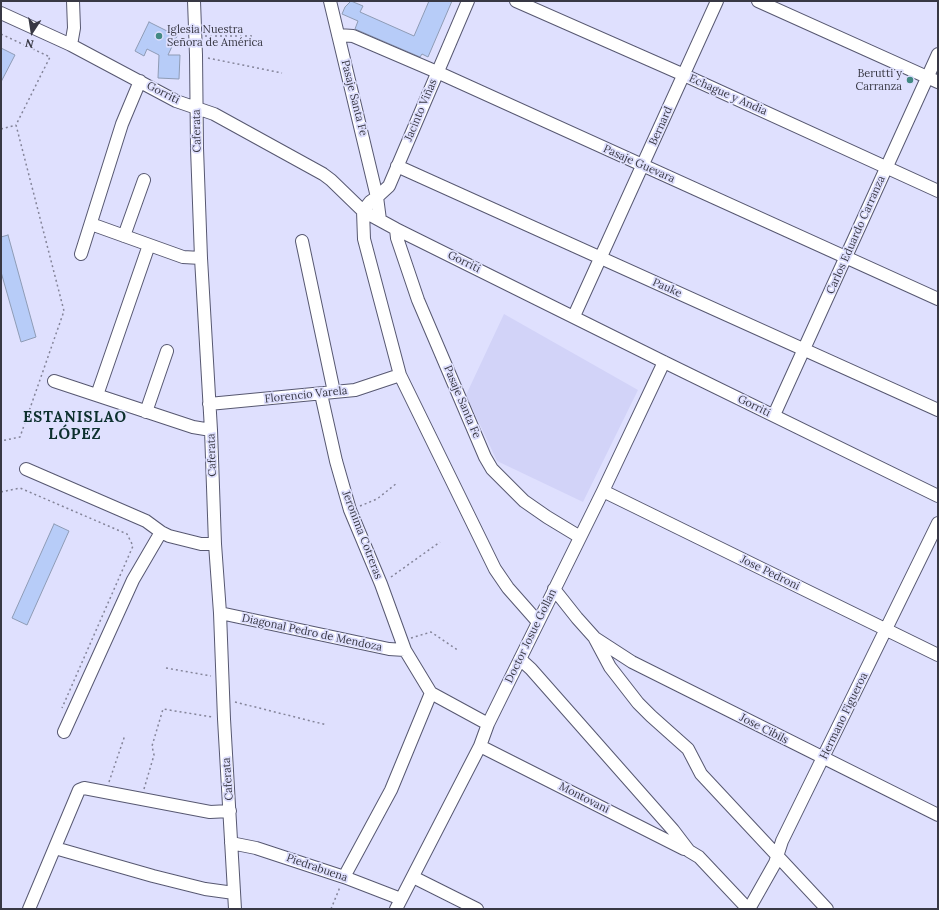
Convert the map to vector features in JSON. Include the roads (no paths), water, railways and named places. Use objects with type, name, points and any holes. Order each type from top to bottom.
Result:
[{"type":"street","points":[[71,45],[74,28],[72,1]]},
{"type":"street","name":"Caferata","points":[[194,1],[201,258],[235,909]]},
{"type":"street","name":"Pasaje Santa Fe","points":[[330,1],[377,197],[380,220]]},
{"type":"street","name":"Jacinto Viñas","points":[[363,211],[370,202],[389,186],[468,1]]},
{"type":"street","name":"Echague y Andia","points":[[516,1],[684,75],[938,191]]},
{"type":"street","name":"Bernard","points":[[574,316],[717,1]]},
{"type":"street","points":[[758,1],[933,80]]},
{"type":"street","name":"Gorriti","points":[[1,12],[71,45],[176,101],[214,114],[322,174],[331,180],[363,211],[380,220],[664,362],[938,496]]},
{"type":"street","name":"Pasaje Guevara","points":[[338,35],[353,36],[437,72],[938,299]]},
{"type":"street","name":"Carlos Eduardo Carranza","points":[[774,415],[887,167],[933,80],[938,54]]},
{"type":"street","points":[[81,254],[122,124],[140,81]]},
{"type":"street","name":"Pauke","points":[[397,166],[938,410]]},
{"type":"street","points":[[124,236],[144,180]]},
{"type":"street","points":[[363,211],[364,239],[400,375],[495,569],[508,588],[538,622]]},
{"type":"street","points":[[91,224],[183,257],[201,258]]},
{"type":"street","name":"Pasaje Santa Fe","points":[[396,228],[397,238],[418,300],[485,457],[492,468],[524,501],[580,537]]},
{"type":"street","points":[[302,241],[334,392]]},
{"type":"street","points":[[97,395],[149,245]]},
{"type":"street","points":[[146,412],[166,351]]},
{"type":"street","name":"Doctor Josue Gollan","points":[[398,904],[480,746],[488,724],[603,491],[664,362]]},
{"type":"street","name":"Florencio Varela","points":[[209,404],[355,390],[400,375]]},
{"type":"street","points":[[54,381],[193,427],[211,430]]},
{"type":"street","name":"Jeronima Cotreras","points":[[321,394],[336,461],[350,510],[381,584],[403,645]]},
{"type":"street","points":[[26,469],[146,521],[161,532],[201,544],[215,544]]},
{"type":"street","name":"Jose Pedroni","points":[[603,491],[938,655]]},
{"type":"street","name":"Hermano Figueroa","points":[[748,909],[778,857],[782,841],[938,523]]},
{"type":"street","points":[[64,732],[133,580],[161,532]]},
{"type":"street","points":[[554,589],[594,637],[610,667],[638,703],[688,749],[702,774],[827,909]]},
{"type":"street","name":"Diagonal Pedro de Mendoza","points":[[220,613],[389,649],[403,645]]},
{"type":"street","name":"Jose Cibils","points":[[594,637],[632,662],[938,815]]},
{"type":"street","points":[[403,645],[431,693],[488,724]]},
{"type":"street","points":[[520,659],[531,669],[689,851],[699,857],[748,909]]},
{"type":"street","points":[[344,877],[391,790],[431,693]]},
{"type":"street","name":"Montovani","points":[[480,746],[689,851]]},
{"type":"street","points":[[28,909],[79,790],[84,788],[210,812],[230,811]]},
{"type":"street","name":"Piedrabuena","points":[[231,843],[256,848],[344,877],[398,904]]},
{"type":"street","points":[[55,848],[205,889],[234,893]]},
{"type":"street","points":[[413,877],[477,909]]},
{"type":"place","name":"Iglesia Nuestra Señora de América","points":[[159,36]]},
{"type":"place","name":"Berutti y Carranza","points":[[910,80]]},
{"type":"district","name":"ESTANISLAO LÓPEZ","points":[[75,426]]}]
